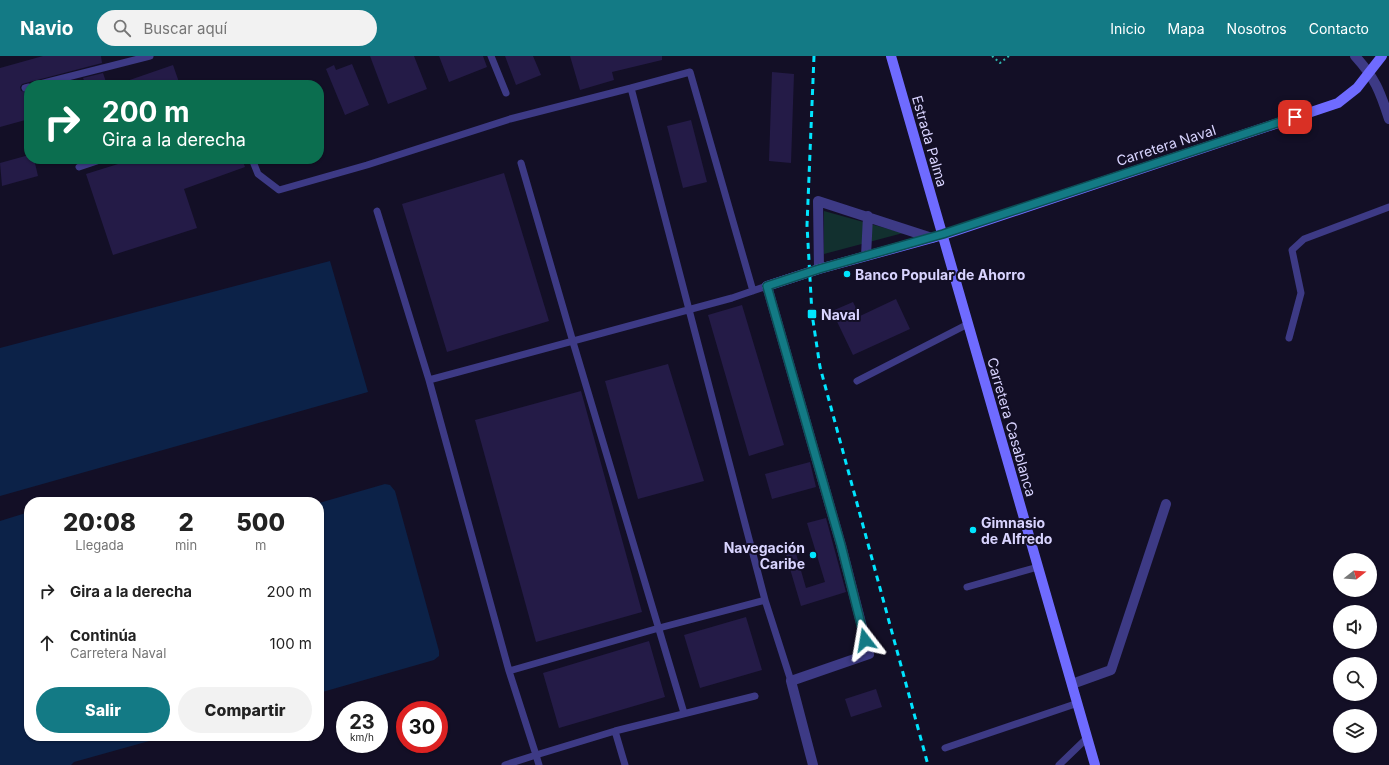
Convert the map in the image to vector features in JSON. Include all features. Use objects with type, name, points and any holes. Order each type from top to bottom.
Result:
[{"type":"main road","name":"Estrada Palma","points":[[891,56],[943,234]]},
{"type":"main road","name":"Carretera Naval","points":[[767,286],[819,269],[932,238],[1338,103],[1357,88],[1382,56]]},
{"type":"main road","name":"Carretera Casablanca","points":[[943,234],[1095,765]]},
{"type":"street","points":[[1355,56],[1370,72],[1381,94],[1389,119]]},
{"type":"street","points":[[819,269],[818,201],[932,238]]},
{"type":"street","points":[[866,256],[868,216]]},
{"type":"street","points":[[767,286],[841,545],[869,654],[791,681],[813,765]]},
{"type":"street","points":[[1072,684],[1111,670],[1166,504]]},
{"type":"lane","points":[[53,80],[124,59],[150,56]]},
{"type":"lane","points":[[491,56],[506,93]]},
{"type":"lane","points":[[254,164],[258,174],[279,190],[366,165],[510,119],[690,72],[753,291]]},
{"type":"lane","points":[[631,88],[765,600],[791,681]]},
{"type":"lane","points":[[522,163],[573,342],[684,713]]},
{"type":"lane","points":[[79,167],[88,164]]},
{"type":"lane","points":[[1289,338],[1301,293],[1292,250],[1304,239],[1389,207]]},
{"type":"lane","points":[[377,210],[429,380],[510,671],[539,765]]},
{"type":"lane","points":[[429,380],[573,342],[767,286]]},
{"type":"lane","points":[[858,381],[968,324]]},
{"type":"lane","points":[[967,587],[1001,576],[1038,567]]},
{"type":"lane","points":[[510,671],[659,628],[765,600]]},
{"type":"lane","points":[[505,765],[615,731],[755,696]]},
{"type":"lane","points":[[945,748],[1078,703]]},
{"type":"lane","points":[[615,731],[625,765]]},
{"type":"lane","points":[[1060,765],[1087,738]]},
{"type":"path","points":[[992,56],[1000,63],[1009,56]]},
{"type":"green space","points":[[824,211],[903,233],[824,254]]},
{"type":"water","points":[[330,261],[368,392],[0,496],[0,348]]},
{"type":"water","points":[[385,484],[390,485],[395,491],[439,651],[439,656],[434,660],[324,692],[324,502]]},
{"type":"water","points":[[24,514],[24,741],[149,741],[74,762],[71,765],[0,765],[0,521]]},
{"type":"building","points":[[43,56],[101,56],[102,63],[37,80],[24,80],[24,83],[20,87],[21,91],[24,91],[24,120],[0,127],[0,68]]},
{"type":"building","points":[[370,56],[414,56],[427,89],[388,104]]},
{"type":"building","points":[[439,56],[483,56],[487,67],[449,82]]},
{"type":"building","points":[[505,56],[533,56],[541,75],[516,85]]},
{"type":"building","points":[[570,56],[662,56],[662,60],[612,72],[614,80],[580,90]]},
{"type":"building","points":[[352,64],[369,105],[345,115],[326,69],[334,65],[336,70]]},
{"type":"building","points":[[173,65],[178,80],[130,80]]},
{"type":"building","points":[[772,72],[794,74],[791,163],[769,161]]},
{"type":"building","points":[[103,73],[105,80],[84,80],[83,78]]},
{"type":"building","points":[[691,120],[707,182],[683,188],[667,126]]},
{"type":"building","points":[[24,156],[24,164],[35,164],[38,176],[2,186],[0,163]]},
{"type":"building","points":[[118,164],[244,164],[245,167],[184,189],[197,228],[113,255],[86,174]]},
{"type":"building","points":[[504,173],[549,321],[447,352],[402,204]]},
{"type":"building","points":[[896,299],[910,329],[853,355],[832,311],[853,302],[860,316]]},
{"type":"building","points":[[742,305],[784,445],[749,456],[708,315]]},
{"type":"building","points":[[668,364],[704,481],[638,499],[605,381]]},
{"type":"building","points":[[581,391],[642,612],[536,642],[475,420]]},
{"type":"building","points":[[810,462],[816,487],[772,499],[765,474]]},
{"type":"building","points":[[826,518],[846,592],[801,606],[783,545],[793,543],[806,588],[825,582],[807,523]]},
{"type":"building","points":[[746,617],[762,670],[700,688],[684,635]]},
{"type":"building","points":[[649,641],[665,697],[559,728],[543,673]]},
{"type":"building","points":[[876,689],[882,707],[851,717],[845,699]]},
{"type":"railway","points":[[814,56],[807,225],[812,314],[820,367],[928,765]]},
{"type":"place","name":"Banco Popular de Ahorro","points":[[847,274]]},
{"type":"place","name":"Naval","points":[[812,314]]},
{"type":"place","name":"Gimnasio de Alfredo","points":[[973,530]]},
{"type":"place","name":"Navegación Caribe","points":[[813,555]]},
{"type":"route","points":[[865,640],[841,545],[767,286],[819,269],[943,234],[1295,117]]}]
